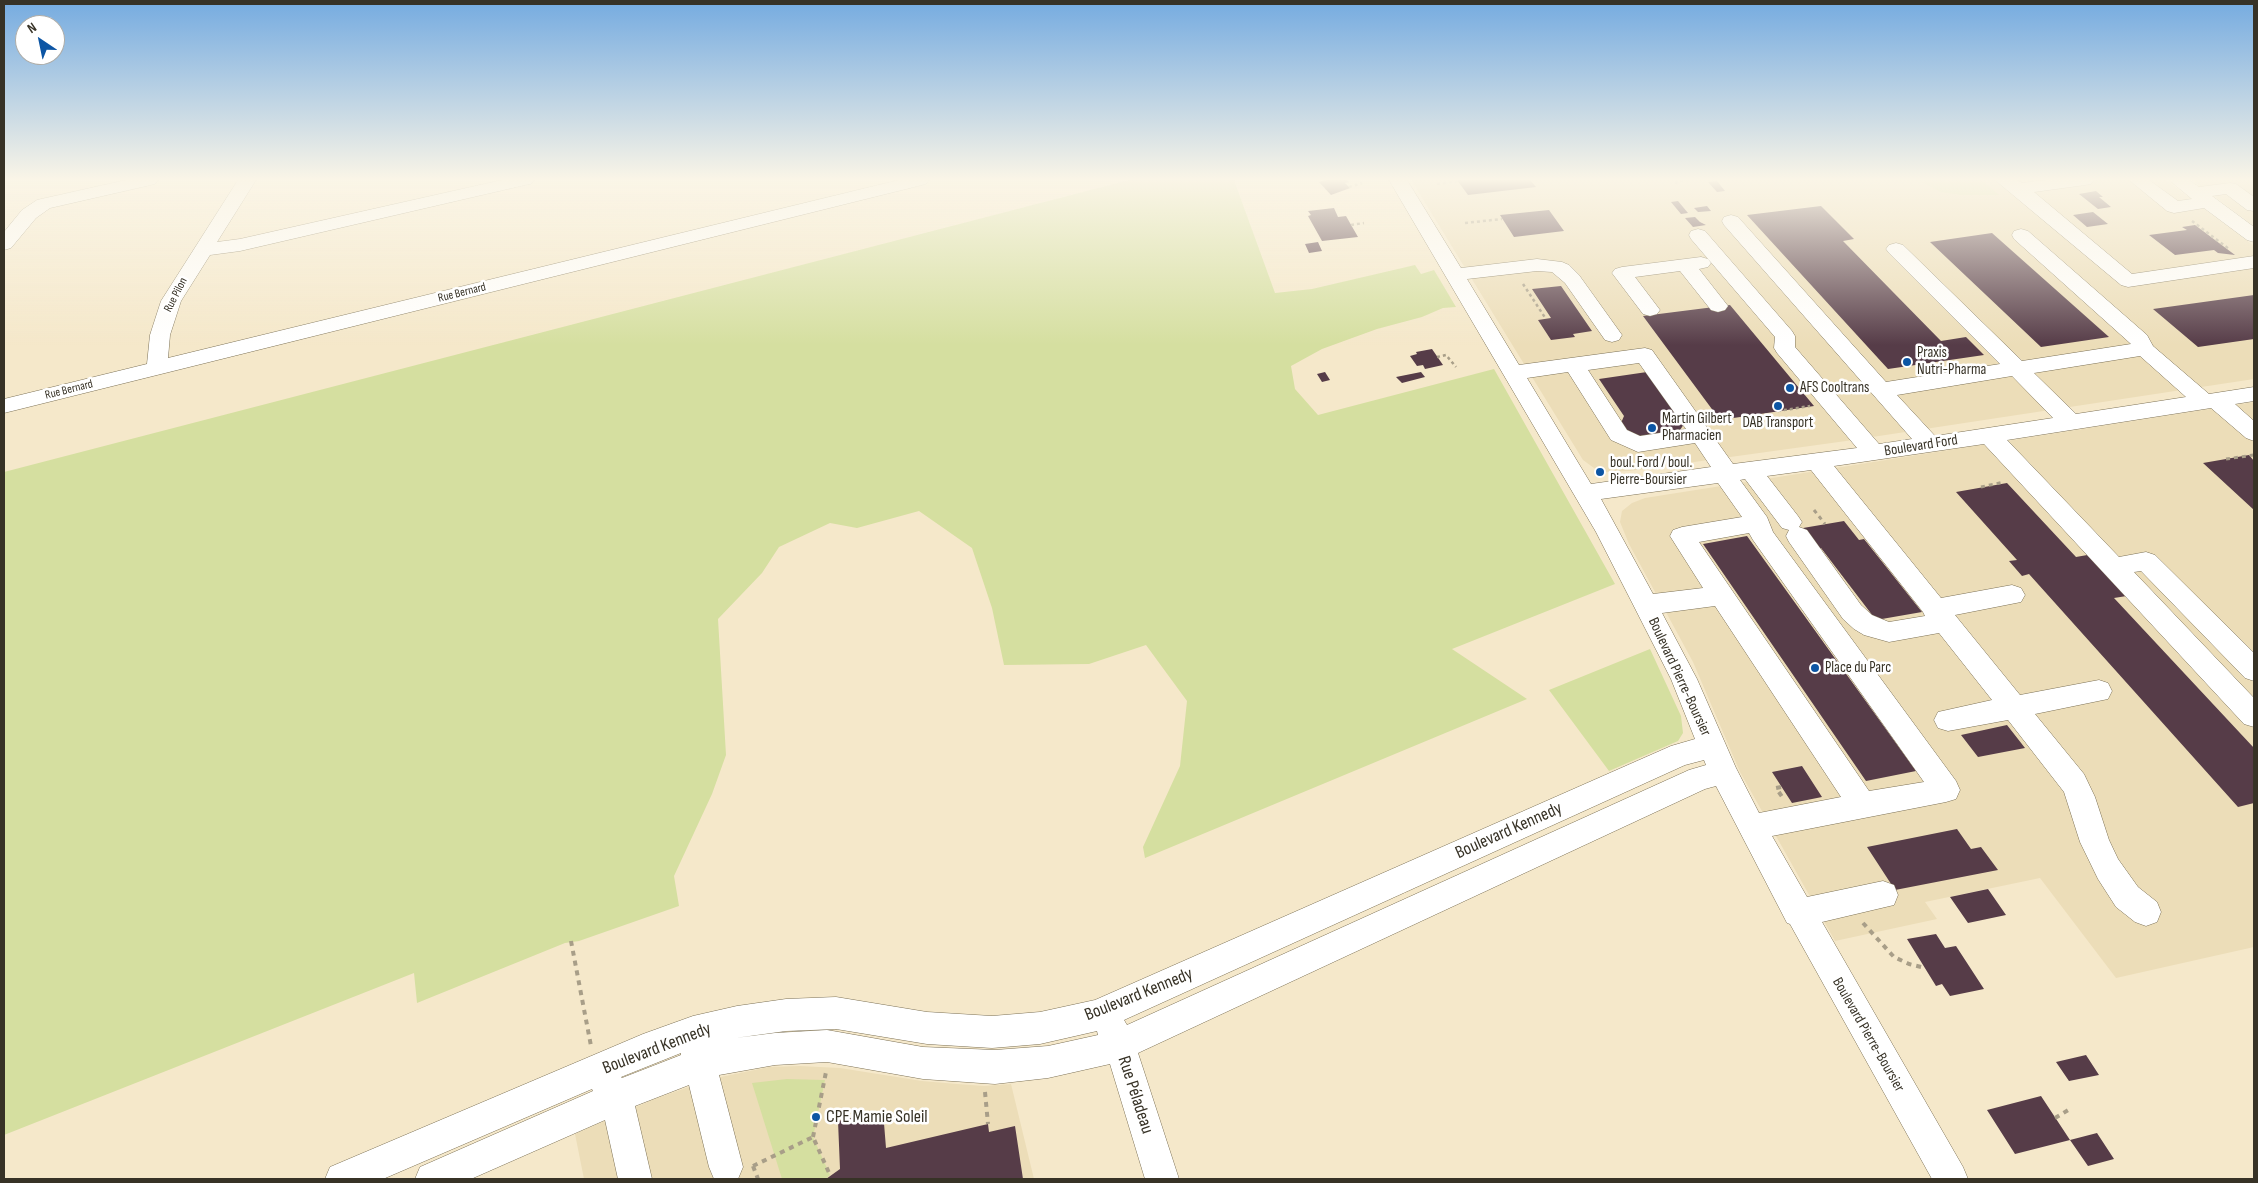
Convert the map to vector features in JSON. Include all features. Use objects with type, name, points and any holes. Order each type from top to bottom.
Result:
[{"type":"street","name":"Rue Pilon","points":[[157,368],[160,335],[166,312],[176,290],[212,235]]},
{"type":"street","points":[[202,250],[240,245],[283,235]]},
{"type":"street","name":"Rue Bernard","points":[[4,406],[696,235]]},
{"type":"street","name":"Boulevard Pierre-Boursier","points":[[1431,235],[1586,493],[1684,679],[1718,760],[1751,827],[1798,913],[1951,1179]]},
{"type":"street","points":[[1698,235],[1785,336],[1784,348],[1874,453]]},
{"type":"street","points":[[1743,235],[1929,444]]},
{"type":"street","points":[[2021,235],[2140,340],[2144,348],[2210,401],[2254,433]]},
{"type":"street","points":[[2073,235],[2128,281],[2254,262]]},
{"type":"street","points":[[1896,249],[2072,423]]},
{"type":"street","points":[[1650,310],[1622,273],[1720,260]]},
{"type":"street","points":[[1455,275],[1537,265],[1555,266],[1562,269],[1572,279],[1612,335]]},
{"type":"street","points":[[1684,265],[1718,306]]},
{"type":"street","points":[[1881,390],[2144,348]]},
{"type":"street","points":[[1514,373],[1645,355],[1720,460],[1739,472],[1794,529],[1852,612],[1873,628],[1889,632],[1926,618],[2012,595]]},
{"type":"street","points":[[1574,365],[1619,435],[1638,444],[1701,434]]},
{"type":"street","name":"Boulevard Ford","points":[[1586,493],[1874,453],[2254,394]]},
{"type":"street","points":[[1989,435],[2254,716]]},
{"type":"street","points":[[1817,461],[1926,618],[2013,707],[2074,783],[2081,797],[2095,842],[2108,869],[2127,897],[2146,912]]},
{"type":"street","points":[[1739,472],[1731,485],[1759,523],[1761,534],[1946,790],[1751,827]]},
{"type":"street","points":[[1759,523],[1682,536],[1862,806]]},
{"type":"street","points":[[2112,567],[2146,562],[2254,670]]},
{"type":"street","points":[[1646,606],[1722,595]]},
{"type":"street","points":[[1948,720],[2099,691]]},
{"type":"street","name":"Boulevard Kennedy","points":[[432,1179],[602,1075],[655,1046],[693,1032],[764,1017],[836,1013],[927,1028],[992,1032],[1040,1028],[1105,1012],[1681,754],[1718,760]]},
{"type":"street","name":"Boulevard Kennedy","points":[[342,1179],[602,1075],[699,1064],[753,1052],[827,1046],[850,1048],[923,1063],[994,1067],[1048,1062],[1119,1045],[1699,778],[1718,760]]},
{"type":"street","points":[[1423,869],[1442,897]]},
{"type":"street","points":[[1798,913],[1883,895]]},
{"type":"street","name":"Rue Péladeau","points":[[1105,1012],[1119,1045],[1162,1179]]},
{"type":"street","points":[[693,1032],[699,1064],[706,1084],[741,1167]]},
{"type":"street","points":[[602,1075],[621,1113],[635,1179]]},
{"type":"path","points":[[2212,235],[2233,252]]},
{"type":"path","points":[[1523,284],[1546,319]]},
{"type":"path","points":[[1437,357],[1446,355],[1456,368]]},
{"type":"path","points":[[1778,411],[1814,406]]},
{"type":"path","points":[[2226,459],[2254,455]]},
{"type":"path","points":[[1981,488],[1980,486],[2007,481],[2010,484]]},
{"type":"path","points":[[1814,510],[1825,524]]},
{"type":"path","points":[[1781,787],[1776,788],[1785,802]]},
{"type":"path","points":[[1849,902],[1881,945],[1909,964],[1925,968]]},
{"type":"path","points":[[571,941],[602,1075]]},
{"type":"path","points":[[827,1067],[813,1138],[830,1174]]},
{"type":"path","points":[[984,1086],[988,1124]]},
{"type":"path","points":[[2056,1118],[2070,1109]]},
{"type":"path","points":[[741,1167],[813,1138]]},
{"type":"path","points":[[741,1167],[758,1179]]},
{"type":"shaded area","points":[[1445,235],[2240,235],[2254,246],[2254,379],[1846,441],[1629,471],[1605,472],[1594,468],[1583,460]]},
{"type":"shaded area","points":[[2254,402],[2254,947],[2116,978],[2040,878],[1925,902],[1937,919],[1835,941],[1740,772],[1693,662],[1629,544],[1620,522],[1622,511],[1632,503],[1645,498]]},
{"type":"shaded area","name":"CPE Mamie Soleil","points":[[769,1067],[840,1068],[922,1081],[957,1084],[984,1086],[1011,1084],[1034,1179],[584,1179],[575,1134],[652,1100],[711,1079]]},
{"type":"green space","points":[[916,235],[1254,235],[1275,293],[1312,289],[1415,265],[1421,274],[1434,270],[1456,307],[1443,308],[1422,317],[1377,329],[1322,349],[1291,366],[1295,389],[1318,415],[1494,369],[1615,584],[1452,649],[1527,699],[1145,858],[1143,847],[1180,766],[1187,701],[1146,645],[1089,664],[1004,665],[992,608],[972,548],[919,511],[857,528],[830,523],[779,547],[762,573],[718,619],[726,755],[712,794],[674,876],[679,906],[579,941],[565,943],[417,1003],[414,973],[4,1135],[4,472]]},
{"type":"green space","points":[[1650,649],[1681,716],[1683,733],[1678,741],[1609,771],[1549,690]]},
{"type":"green space","points":[[787,1079],[825,1080],[813,1137],[830,1175],[826,1179],[782,1179],[752,1083]]},
{"type":"building","points":[[1319,235],[1357,235],[1358,237],[1322,241]]},
{"type":"building","points":[[1766,235],[1850,235],[1854,239],[1843,241],[1941,341],[1966,337],[1984,355],[1888,369]]},
{"type":"building","points":[[1977,235],[1994,235],[2109,337],[2041,347],[1930,242]]},
{"type":"building","points":[[2149,235],[2209,235],[2235,255],[2218,253],[2214,250],[2175,255]]},
{"type":"building","points":[[1318,242],[1322,251],[1309,253],[1305,244]]},
{"type":"building","points":[[1561,286],[1592,331],[1573,334],[1575,337],[1551,340],[1538,320],[1551,318],[1532,289]]},
{"type":"building","points":[[2254,295],[2254,339],[2198,347],[2153,309]]},
{"type":"building","points":[[1730,305],[1814,406],[1720,420],[1643,316]]},
{"type":"building","points":[[1432,349],[1443,365],[1425,369],[1423,365],[1417,366],[1410,356],[1417,354],[1416,352]]},
{"type":"building","points":[[1325,372],[1330,380],[1322,382],[1317,374]]},
{"type":"building","points":[[1421,372],[1425,377],[1402,383],[1396,377]]},
{"type":"building","points":[[1647,372],[1684,424],[1680,430],[1638,437],[1628,433],[1621,423],[1624,416],[1599,379]]},
{"type":"building","points":[[2249,455],[2254,461],[2254,510],[2203,463]]},
{"type":"building","points":[[2007,483],[2076,557],[2093,554],[2133,595],[2114,598],[2254,748],[2254,803],[2238,807],[2029,574],[2022,576],[2009,561],[2017,560],[1956,492]]},
{"type":"building","points":[[1844,521],[1859,540],[1864,539],[1922,612],[1876,620],[1821,548],[1818,548],[1803,528]]},
{"type":"building","name":"Place du Parc","points":[[1747,536],[1916,771],[1866,781],[1703,544]]},
{"type":"building","points":[[2007,725],[2025,748],[1978,757],[1961,735]]},
{"type":"building","points":[[1802,766],[1822,797],[1792,803],[1772,772]]},
{"type":"building","points":[[1957,829],[1971,849],[1981,847],[1998,870],[1895,890],[1867,847]]},
{"type":"building","points":[[1988,889],[2006,915],[1968,923],[1950,897]]},
{"type":"building","points":[[1936,934],[1945,948],[1956,946],[1984,989],[1950,996],[1942,984],[1936,986],[1907,939]]},
{"type":"building","points":[[2086,1055],[2099,1075],[2069,1081],[2056,1062]]},
{"type":"building","points":[[2041,1096],[2070,1140],[2015,1154],[1987,1110]]},
{"type":"building","points":[[883,1111],[886,1148],[988,1124],[989,1132],[1015,1126],[1023,1179],[826,1179],[840,1169],[838,1121]]},
{"type":"building","points":[[2097,1133],[2114,1159],[2088,1166],[2070,1140]]},
{"type":"place","name":"Praxis Nutri-Pharma","points":[[1907,362]]},
{"type":"place","name":"AFS Cooltrans","points":[[1790,388]]},
{"type":"place","name":"DAB Transport","points":[[1778,406]]},
{"type":"place","name":"Martin Gilbert Pharmacien","points":[[1652,428]]},
{"type":"place","name":"boul. Ford / boul. Pierre-Boursier","points":[[1600,472]]},
{"type":"place","name":"Place du Parc","points":[[1815,668]]},
{"type":"place","name":"CPE Mamie Soleil","points":[[816,1117]]}]
